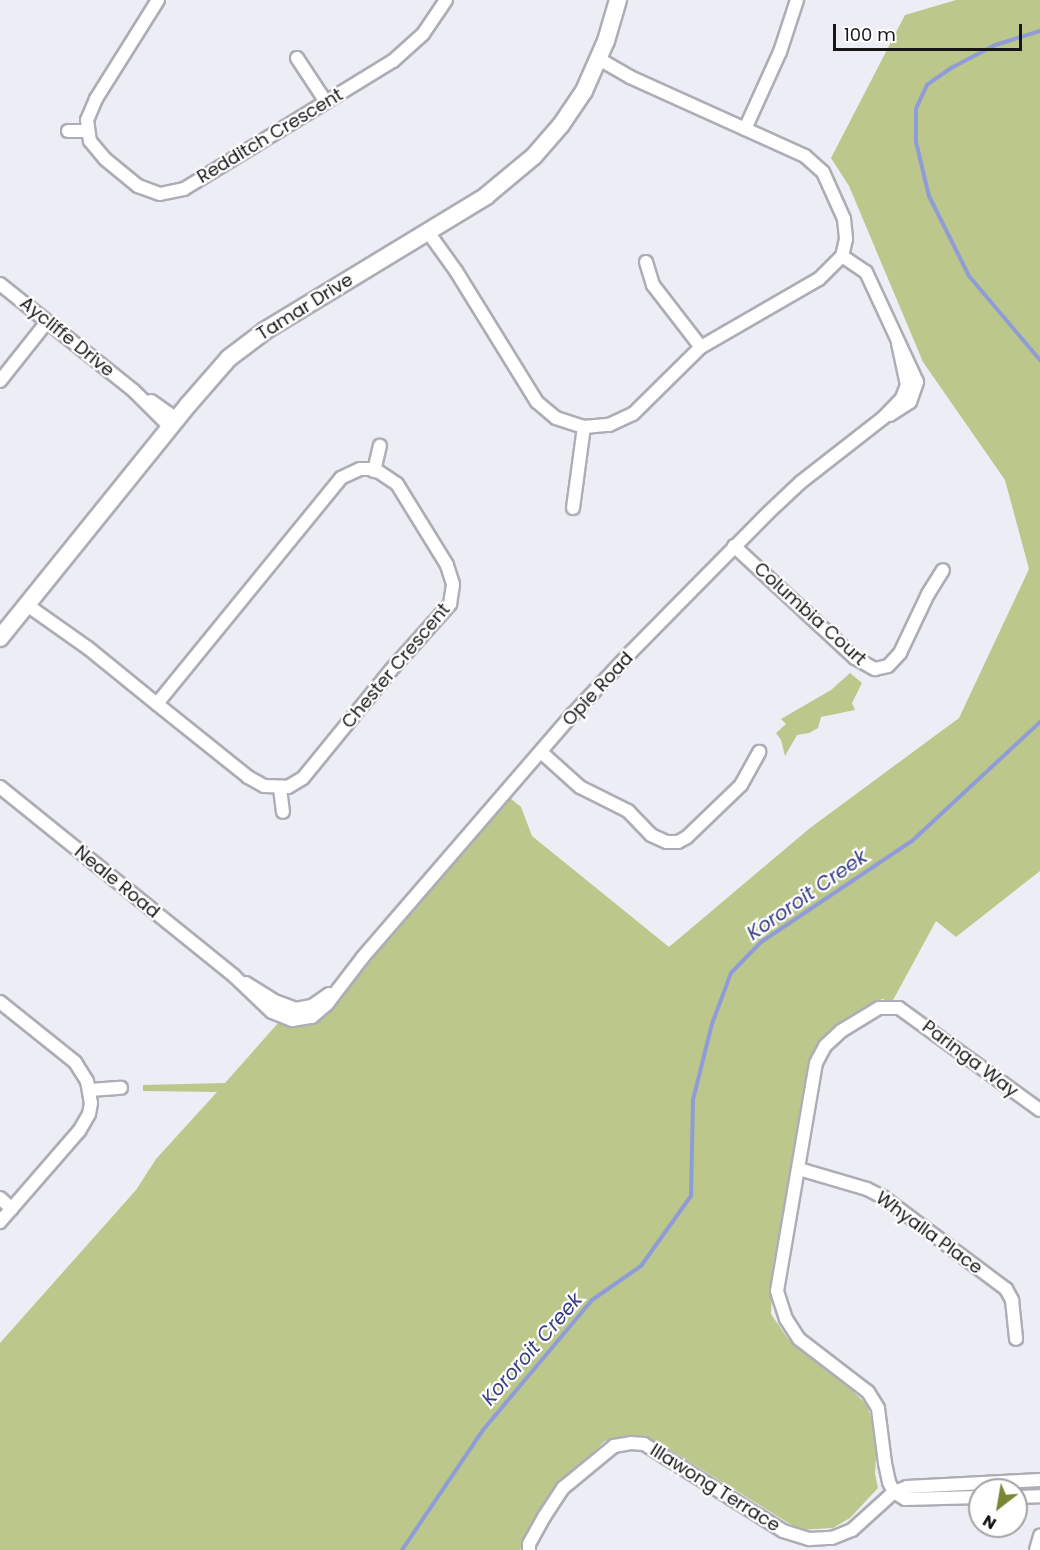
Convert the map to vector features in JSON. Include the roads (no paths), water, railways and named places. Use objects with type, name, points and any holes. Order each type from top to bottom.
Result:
[{"type":"street","points":[[68,131],[88,131],[87,120],[96,99],[158,0]]},
{"type":"street","name":"Redditch Crescent","points":[[88,131],[90,141],[100,155],[138,186],[160,194],[173,193],[326,102],[409,49],[436,18],[446,0]]},
{"type":"street","name":"Tamar Drive","points":[[0,638],[212,375],[247,344],[503,184],[534,156],[567,116],[598,63],[618,0]]},
{"type":"street","points":[[745,129],[780,52],[798,0]]},
{"type":"street","points":[[297,58],[326,102]]},
{"type":"street","points":[[431,230],[537,402],[556,418],[584,427],[609,425],[633,414],[701,347],[819,279],[842,256],[846,239],[844,219],[823,172],[805,156],[598,63]]},
{"type":"street","name":"Opie Road","points":[[292,1014],[312,1006],[339,986],[540,752],[631,652],[734,546],[801,482],[910,394],[898,343],[866,272],[842,256]]},
{"type":"street","points":[[646,262],[653,285],[701,347]]},
{"type":"street","name":"Aycliffe Drive","points":[[0,284],[174,423]]},
{"type":"street","points":[[0,381],[47,322]]},
{"type":"street","points":[[573,508],[584,427]]},
{"type":"street","points":[[157,704],[332,487],[350,473],[360,469],[374,471],[380,446]]},
{"type":"street","name":"Chester Crescent","points":[[280,788],[297,784],[303,778],[391,670],[450,604],[453,584],[447,565],[402,491],[390,478],[374,471]]},
{"type":"street","name":"Columbia Court","points":[[734,546],[855,658],[875,669],[888,666],[900,653],[928,594],[943,570]]},
{"type":"street","points":[[30,602],[248,777],[264,786],[280,788],[284,812]]},
{"type":"street","points":[[540,752],[580,787],[628,811],[651,835],[667,842],[678,842],[687,837],[741,785],[759,752]]},
{"type":"street","name":"Neale Road","points":[[0,787],[234,976],[277,1002],[292,1014]]},
{"type":"street","points":[[0,1002],[75,1062],[82,1071],[90,1090],[91,1103],[85,1123],[0,1222]]},
{"type":"street","name":"Paringa Way","points":[[800,1169],[816,1063],[825,1046],[841,1031],[879,1008],[899,1008],[1040,1110]]},
{"type":"street","points":[[90,1090],[121,1088]]},
{"type":"street","points":[[800,1169],[777,1291],[786,1319],[799,1339],[868,1392],[878,1408],[884,1433],[889,1482],[894,1492],[905,1499],[968,1497]]},
{"type":"street","name":"Whyalla Place","points":[[800,1169],[867,1189],[883,1197],[1006,1289],[1012,1300],[1016,1339]]},
{"type":"street","points":[[0,1198],[12,1209]]},
{"type":"street","name":"Illawong Terrace","points":[[529,1550],[529,1544],[563,1488],[614,1446],[631,1443],[644,1444],[783,1531],[810,1539],[832,1538],[852,1530],[894,1492]]},
{"type":"street","points":[[894,1492],[908,1487],[1040,1480]]},
{"type":"street","points":[[1036,1550],[1040,1536]]},
{"type":"waterway","name":"Kororoit Creek","points":[[1040,31],[995,45],[951,68],[927,85],[916,109],[916,142],[929,196],[969,276],[1040,360]]},
{"type":"waterway","name":"Kororoit Creek","points":[[402,1550],[483,1430],[592,1300],[641,1266],[691,1196],[693,1100],[712,1024],[731,973],[761,942],[912,841],[1040,722]]}]
